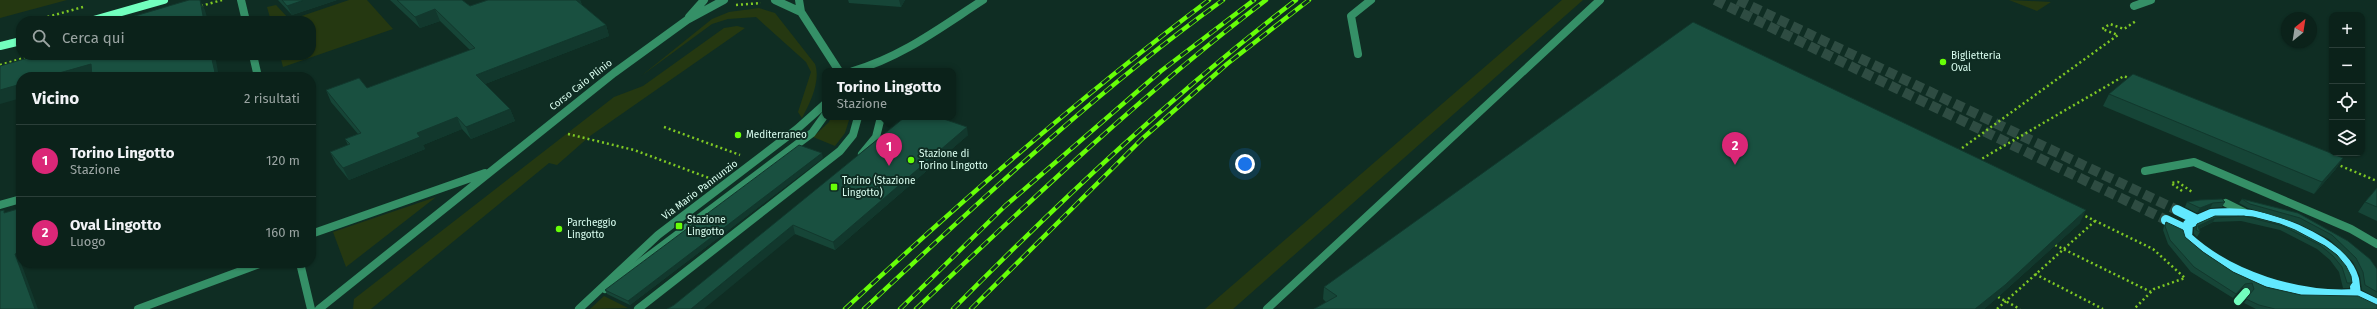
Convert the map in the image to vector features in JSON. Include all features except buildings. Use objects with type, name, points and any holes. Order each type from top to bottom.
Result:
[{"type":"main road","points":[[2177,210],[2195,219]]},
{"type":"main road","points":[[2202,264],[2189,249],[2185,239],[2185,230],[2195,219],[2211,214],[2252,216],[2299,231],[2320,242],[2338,256],[2350,269],[2356,282],[2356,294],[2343,306]]},
{"type":"main road","points":[[2166,220],[2185,230]]},
{"type":"main road","points":[[2234,285],[2250,293]]},
{"type":"main road","points":[[2356,294],[2377,304]]},
{"type":"street","points":[[108,16],[164,0]]},
{"type":"street","points":[[241,0],[245,16]]},
{"type":"street","name":"Corso Caio Plinio","points":[[687,20],[704,0]]},
{"type":"street","name":"Corso Caio Plinio","points":[[319,309],[591,91],[687,20],[724,0]]},
{"type":"street","points":[[775,0],[801,12]]},
{"type":"street","points":[[799,0],[801,12],[837,68]]},
{"type":"street","points":[[867,68],[903,51],[983,0]]},
{"type":"street","points":[[1358,54],[1351,16],[1371,0]]},
{"type":"street","points":[[1267,309],[1600,0]]},
{"type":"street","points":[[2134,6],[2151,0]]},
{"type":"street","points":[[0,46],[16,41]]},
{"type":"street","points":[[254,60],[257,72]]},
{"type":"street","name":"Via Mario Pannunzio","points":[[592,298],[658,235],[797,129],[822,107]]},
{"type":"street","name":"Via Mario Pannunzio","points":[[579,309],[812,133],[822,119]]},
{"type":"street","points":[[638,309],[840,151],[853,135],[857,120]]},
{"type":"street","points":[[856,159],[876,137],[881,125],[881,120]]},
{"type":"street","points":[[2145,171],[2194,162],[2351,229],[2377,244]]},
{"type":"street","name":"Corso Caio Plinio","points":[[316,232],[492,171]]},
{"type":"street","points":[[0,205],[16,200]]},
{"type":"street","points":[[2226,203],[2252,216]]},
{"type":"street","points":[[138,309],[249,268]]},
{"type":"street","points":[[301,268],[311,309]]},
{"type":"street","points":[[2238,301],[2250,293]]},
{"type":"path","points":[[194,8],[222,0]]},
{"type":"path","points":[[733,5],[743,3],[765,4]]},
{"type":"path","points":[[51,16],[86,6]]},
{"type":"path","points":[[1963,155],[1956,152],[2118,36],[2102,29],[2110,24],[2124,29],[2142,17]]},
{"type":"path","points":[[0,65],[17,60]]},
{"type":"path","points":[[1982,165],[1976,162],[2124,76],[2131,79]]},
{"type":"path","points":[[568,134],[634,150],[725,185]]},
{"type":"path","points":[[2334,163],[2377,181]]},
{"type":"path","points":[[2182,191],[2171,183],[2178,182],[2192,192]]},
{"type":"path","points":[[2080,214],[2153,249],[2186,278],[2154,289],[2134,309]]},
{"type":"path","points":[[1997,309],[2094,221]]},
{"type":"path","points":[[2055,245],[2151,292]]},
{"type":"path","points":[[2035,274],[2103,309]]},
{"type":"path","points":[[1998,297],[2020,309]]},
{"type":"green space","points":[[0,0],[67,0],[0,18]]},
{"type":"green space","points":[[349,0],[367,0],[393,29],[316,56],[316,16],[302,16]]},
{"type":"green space","points":[[1562,0],[1583,0],[1233,309],[1205,309]]},
{"type":"green space","points":[[2009,0],[2051,2],[2037,11]]},
{"type":"green space","points":[[276,5],[286,16],[270,16],[267,7]]},
{"type":"green space","points":[[759,8],[775,13],[815,64],[817,78],[816,85],[802,118],[798,112],[811,72],[806,62],[756,17],[728,19],[712,24],[641,76],[712,19],[729,12]]},
{"type":"green space","points":[[737,26],[745,28],[590,136],[557,165],[549,163],[371,309],[353,309],[354,299],[614,97],[643,86],[724,28]]},
{"type":"green space","points":[[281,60],[303,60],[283,67]]},
{"type":"green space","points":[[830,120],[849,120],[845,133],[835,146],[813,137]]},
{"type":"green space","points":[[436,197],[346,267],[333,232]]},
{"type":"green space","points":[[604,296],[628,308],[590,309]]},
{"type":"tunnel","points":[[1715,0],[2166,220]]},
{"type":"tunnel","points":[[1738,0],[2177,210]]},
{"type":"railway","points":[[845,309],[933,228],[1068,111],[1161,36],[1209,0]]},
{"type":"railway","points":[[864,309],[995,188],[1083,110],[1129,72],[1223,0]]},
{"type":"railway","points":[[900,309],[1005,206],[1161,71],[1254,0]]},
{"type":"railway","points":[[916,309],[1044,189],[1131,111],[1175,73],[1266,0]]},
{"type":"railway","points":[[953,309],[1119,148],[1206,72],[1296,0]]},
{"type":"railway","points":[[971,309],[1143,138],[1227,64],[1309,0]]},
{"type":"place","name":"Biglietteria Oval","points":[[1943,62]]},
{"type":"place","name":"Mediterraneo","points":[[738,135]]},
{"type":"place","name":"Stazione di Torino Lingotto","points":[[911,160]]},
{"type":"place","name":"Oval Lingotto","points":[[1735,165]]},
{"type":"place","name":"Torino Lingotto","points":[[889,166]]},
{"type":"place","name":"Torino (Stazione Lingotto)","points":[[834,187]]},
{"type":"place","name":"Stazione Lingotto","points":[[679,226]]},
{"type":"place","name":"Parcheggio Lingotto","points":[[559,229]]}]
